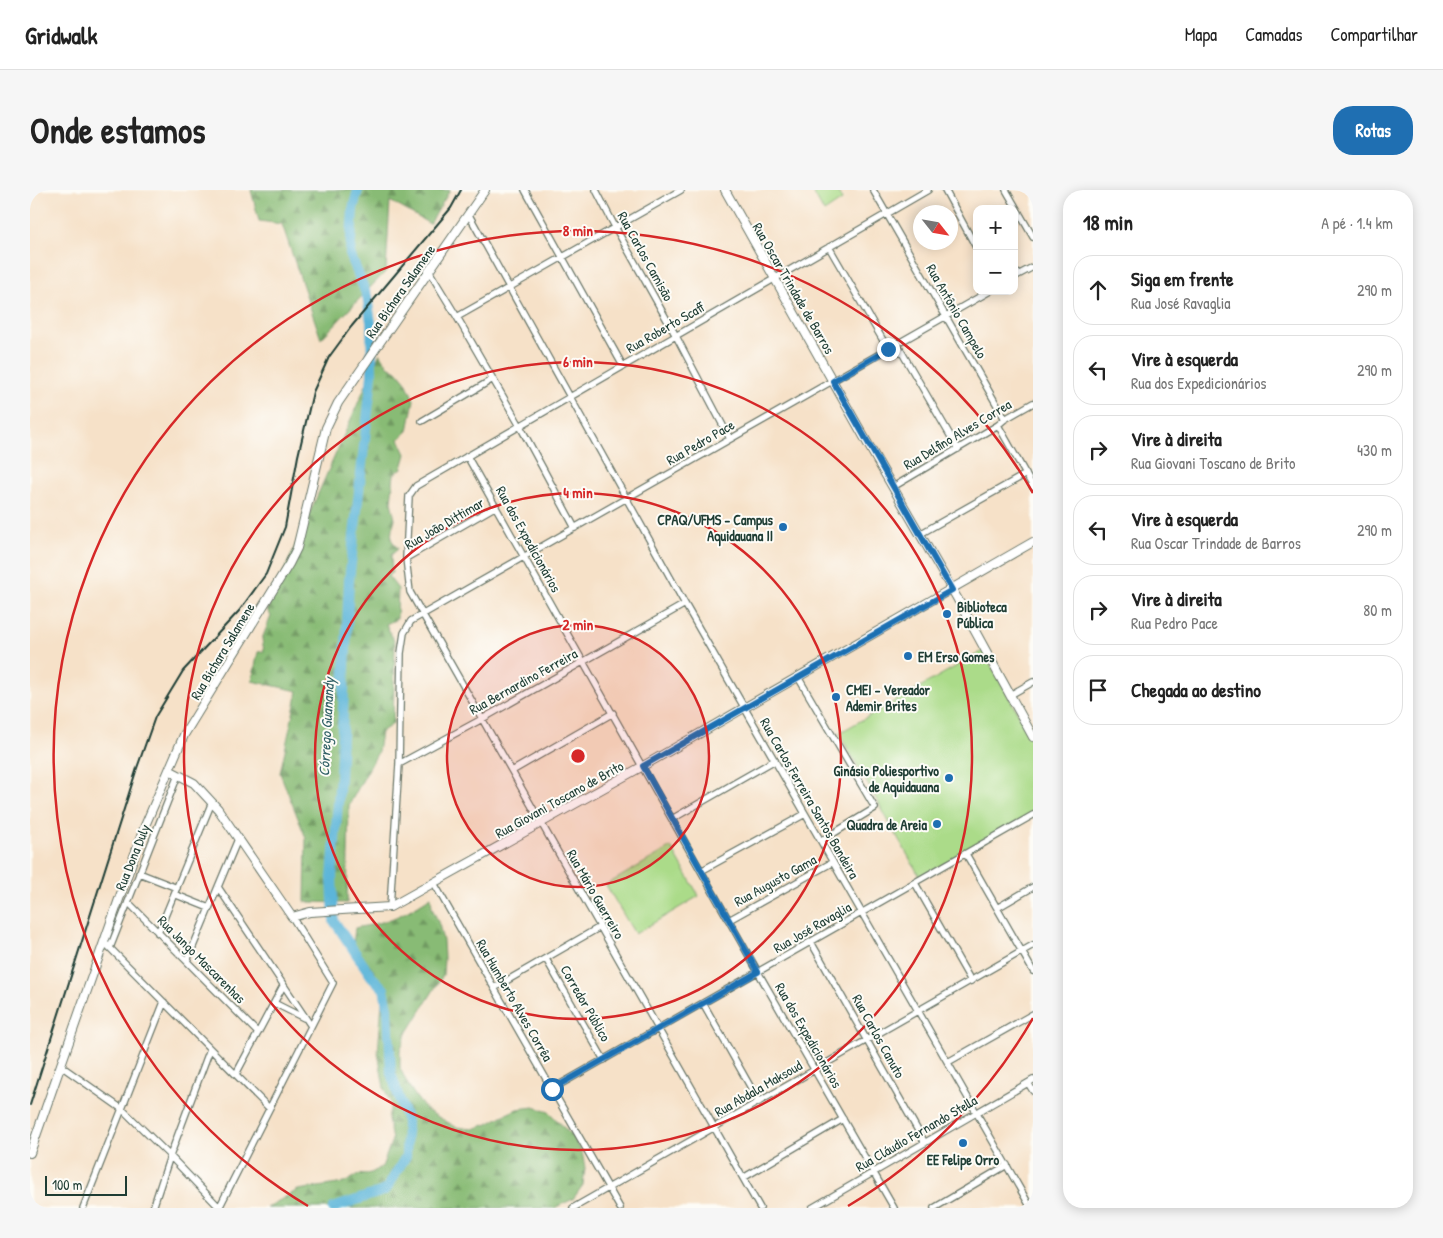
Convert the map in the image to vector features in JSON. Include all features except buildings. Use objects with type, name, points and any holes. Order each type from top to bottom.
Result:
[{"type":"main road","name":"Rua Bichara Salamene","points":[[30,1153],[31,1144],[107,945],[144,828],[184,735],[297,548],[326,428],[338,403],[360,370],[485,190]]},
{"type":"main road","name":"Rua Oscar Trindade de Barros","points":[[725,190],[952,590],[1033,737]]},
{"type":"main road","name":"Rua Giovani Toscano de Brito","points":[[292,917],[314,912],[390,907],[542,824],[1033,542]]},
{"type":"main road","points":[[169,770],[194,783],[218,809],[292,917]]},
{"type":"street","points":[[525,190],[623,366]]},
{"type":"street","name":"Rua Carlos Camisão","points":[[596,190],[730,439]]},
{"type":"street","points":[[457,318],[681,190]]},
{"type":"street","name":"Rua Antônio Campelo","points":[[872,190],[1005,419]]},
{"type":"street","name":"Rua Roberto Scaff","points":[[406,558],[410,496],[416,486],[928,190]]},
{"type":"street","points":[[945,190],[973,242]]},
{"type":"street","points":[[1006,190],[1033,236]]},
{"type":"street","name":"Rua Carlos Ferreira Santos Bandeira","points":[[469,215],[685,604],[1031,1208]]},
{"type":"street","points":[[829,247],[888,349]]},
{"type":"street","points":[[1018,275],[1033,266]]},
{"type":"street","points":[[430,271],[520,426],[575,528]]},
{"type":"street","name":"Rua Pedro Pace","points":[[390,907],[399,764],[401,653],[404,633],[411,621],[983,295]]},
{"type":"street","points":[[897,344],[958,449]]},
{"type":"street","points":[[422,421],[493,379]]},
{"type":"street","name":"Rua Delfino Alves Correa","points":[[893,487],[1033,403]]},
{"type":"street","points":[[998,425],[1033,487]]},
{"type":"street","name":"Rua dos Expedicionários","points":[[467,456],[758,972],[894,1208]]},
{"type":"street","points":[[920,534],[1026,474]]},
{"type":"street","name":"Rua João Dittimar","points":[[410,592],[406,558],[496,506]]},
{"type":"street","name":"Rua Mário Guerreiro","points":[[410,592],[760,1208]]},
{"type":"street","name":"Rua Bernardino Ferreira","points":[[399,764],[685,604]]},
{"type":"street","points":[[798,677],[875,808],[821,841]]},
{"type":"street","points":[[1010,695],[1033,682]]},
{"type":"street","points":[[512,772],[613,714]]},
{"type":"street","points":[[672,819],[774,760]]},
{"type":"street","name":"Rua Dona Duly","points":[[107,945],[128,902],[178,775]]},
{"type":"street","points":[[158,933],[212,802]]},
{"type":"street","points":[[701,871],[805,814]]},
{"type":"street","name":"Rua José Ravaglia","points":[[552,1089],[1033,815]]},
{"type":"street","points":[[187,961],[238,839]]},
{"type":"street","points":[[966,854],[1033,971]]},
{"type":"street","name":"Rua Augusto Gama","points":[[729,920],[833,862]]},
{"type":"street","points":[[139,873],[209,908]]},
{"type":"street","name":"Rua Humberto Alves Corrêa","points":[[434,883],[620,1208]]},
{"type":"street","points":[[915,883],[971,981]]},
{"type":"street","points":[[997,908],[1033,887]]},
{"type":"street","points":[[218,888],[311,1026]]},
{"type":"street","name":"Rua Jango Mascarenhas","points":[[128,902],[258,1034]]},
{"type":"street","points":[[61,1066],[122,1109],[219,1208],[333,983],[292,917]]},
{"type":"street","points":[[494,988],[600,927]]},
{"type":"street","name":"Rua Carlos Canuto","points":[[811,942],[925,1143]]},
{"type":"street","points":[[107,945],[269,1108]]},
{"type":"street","name":"Rua Abdala Maksoud","points":[[573,1208],[1033,945]]},
{"type":"street","name":"Corredor Público","points":[[546,959],[604,1060]]},
{"type":"street","points":[[236,1074],[283,986]]},
{"type":"street","points":[[83,1208],[164,1002]]},
{"type":"street","points":[[274,1003],[306,1019]]},
{"type":"street","points":[[703,1003],[759,1102]]},
{"type":"street","points":[[948,1062],[1033,1014]]},
{"type":"street","points":[[153,1208],[170,1156],[210,1049]]},
{"type":"street","points":[[1031,1082],[1033,1091]]},
{"type":"street","name":"Rua Cláudio Fernando Stella","points":[[812,1208],[822,1205],[873,1173],[1031,1082]]},
{"type":"street","points":[[742,1178],[843,1119]]},
{"type":"street","points":[[934,1208],[1007,1165]]},
{"type":"green space","points":[[251,190],[450,190],[430,224],[390,201],[386,271],[321,339],[282,224],[259,221]]},
{"type":"green space","points":[[812,190],[837,190],[842,200],[824,212]]},
{"type":"green space","points":[[380,353],[388,366],[397,371],[406,382],[414,400],[408,431],[399,439],[406,454],[402,468],[394,474],[391,502],[395,519],[391,539],[398,549],[391,555],[392,573],[388,576],[398,589],[397,619],[386,624],[395,643],[393,724],[381,732],[378,752],[349,805],[347,903],[305,902],[306,838],[280,773],[298,691],[252,681],[258,652],[264,651],[262,639],[271,616],[267,610]]},
{"type":"green space","name":"Ginásio Poliesportivo de Aquidauana","points":[[983,651],[1033,740],[1033,815],[920,877],[839,733]]},
{"type":"green space","points":[[671,847],[699,896],[635,934],[606,885]]},
{"type":"green space","points":[[431,897],[432,908],[439,924],[443,941],[443,975],[406,1035],[400,1051],[400,1068],[407,1083],[426,1110],[456,1127],[473,1129],[488,1124],[517,1109],[534,1107],[549,1112],[572,1136],[582,1152],[585,1168],[583,1185],[573,1199],[554,1208],[266,1208],[298,1190],[344,1183],[358,1175],[371,1173],[382,1167],[392,1140],[388,1119],[391,1104],[384,1088],[378,1052],[382,1002],[380,986],[374,971],[353,945],[355,928],[372,925],[392,918],[412,909]]},
{"type":"waterway","name":"Córrego Guanandy","points":[[333,1208],[386,1190],[406,1156],[407,1122],[391,1073],[388,1008],[384,989],[371,976],[334,921],[332,877],[340,777],[349,581],[372,375],[371,322],[367,296],[350,254],[353,209],[358,190]]},
{"type":"railway","points":[[30,1105],[155,717],[183,671],[239,611],[266,574],[285,527],[298,456],[313,392],[329,357],[351,327],[451,208],[461,190]]},
{"type":"place","name":"CPAQ/UFMS - Campus Aquidauana II","points":[[783,527]]},
{"type":"place","name":"Biblioteca Pública","points":[[947,614]]},
{"type":"place","name":"EM Erso Gomes","points":[[908,656]]},
{"type":"place","name":"CMEI - Vereador Ademir Brites","points":[[836,697]]},
{"type":"place","name":"Ginásio Poliesportivo de Aquidauana","points":[[949,778]]},
{"type":"place","name":"Quadra de Areia","points":[[937,824]]},
{"type":"place","name":"EE Felipe Orro","points":[[963,1143]]},
{"type":"route","points":[[552,1089],[758,972],[643,766],[952,590],[833,381],[888,349]]}]
